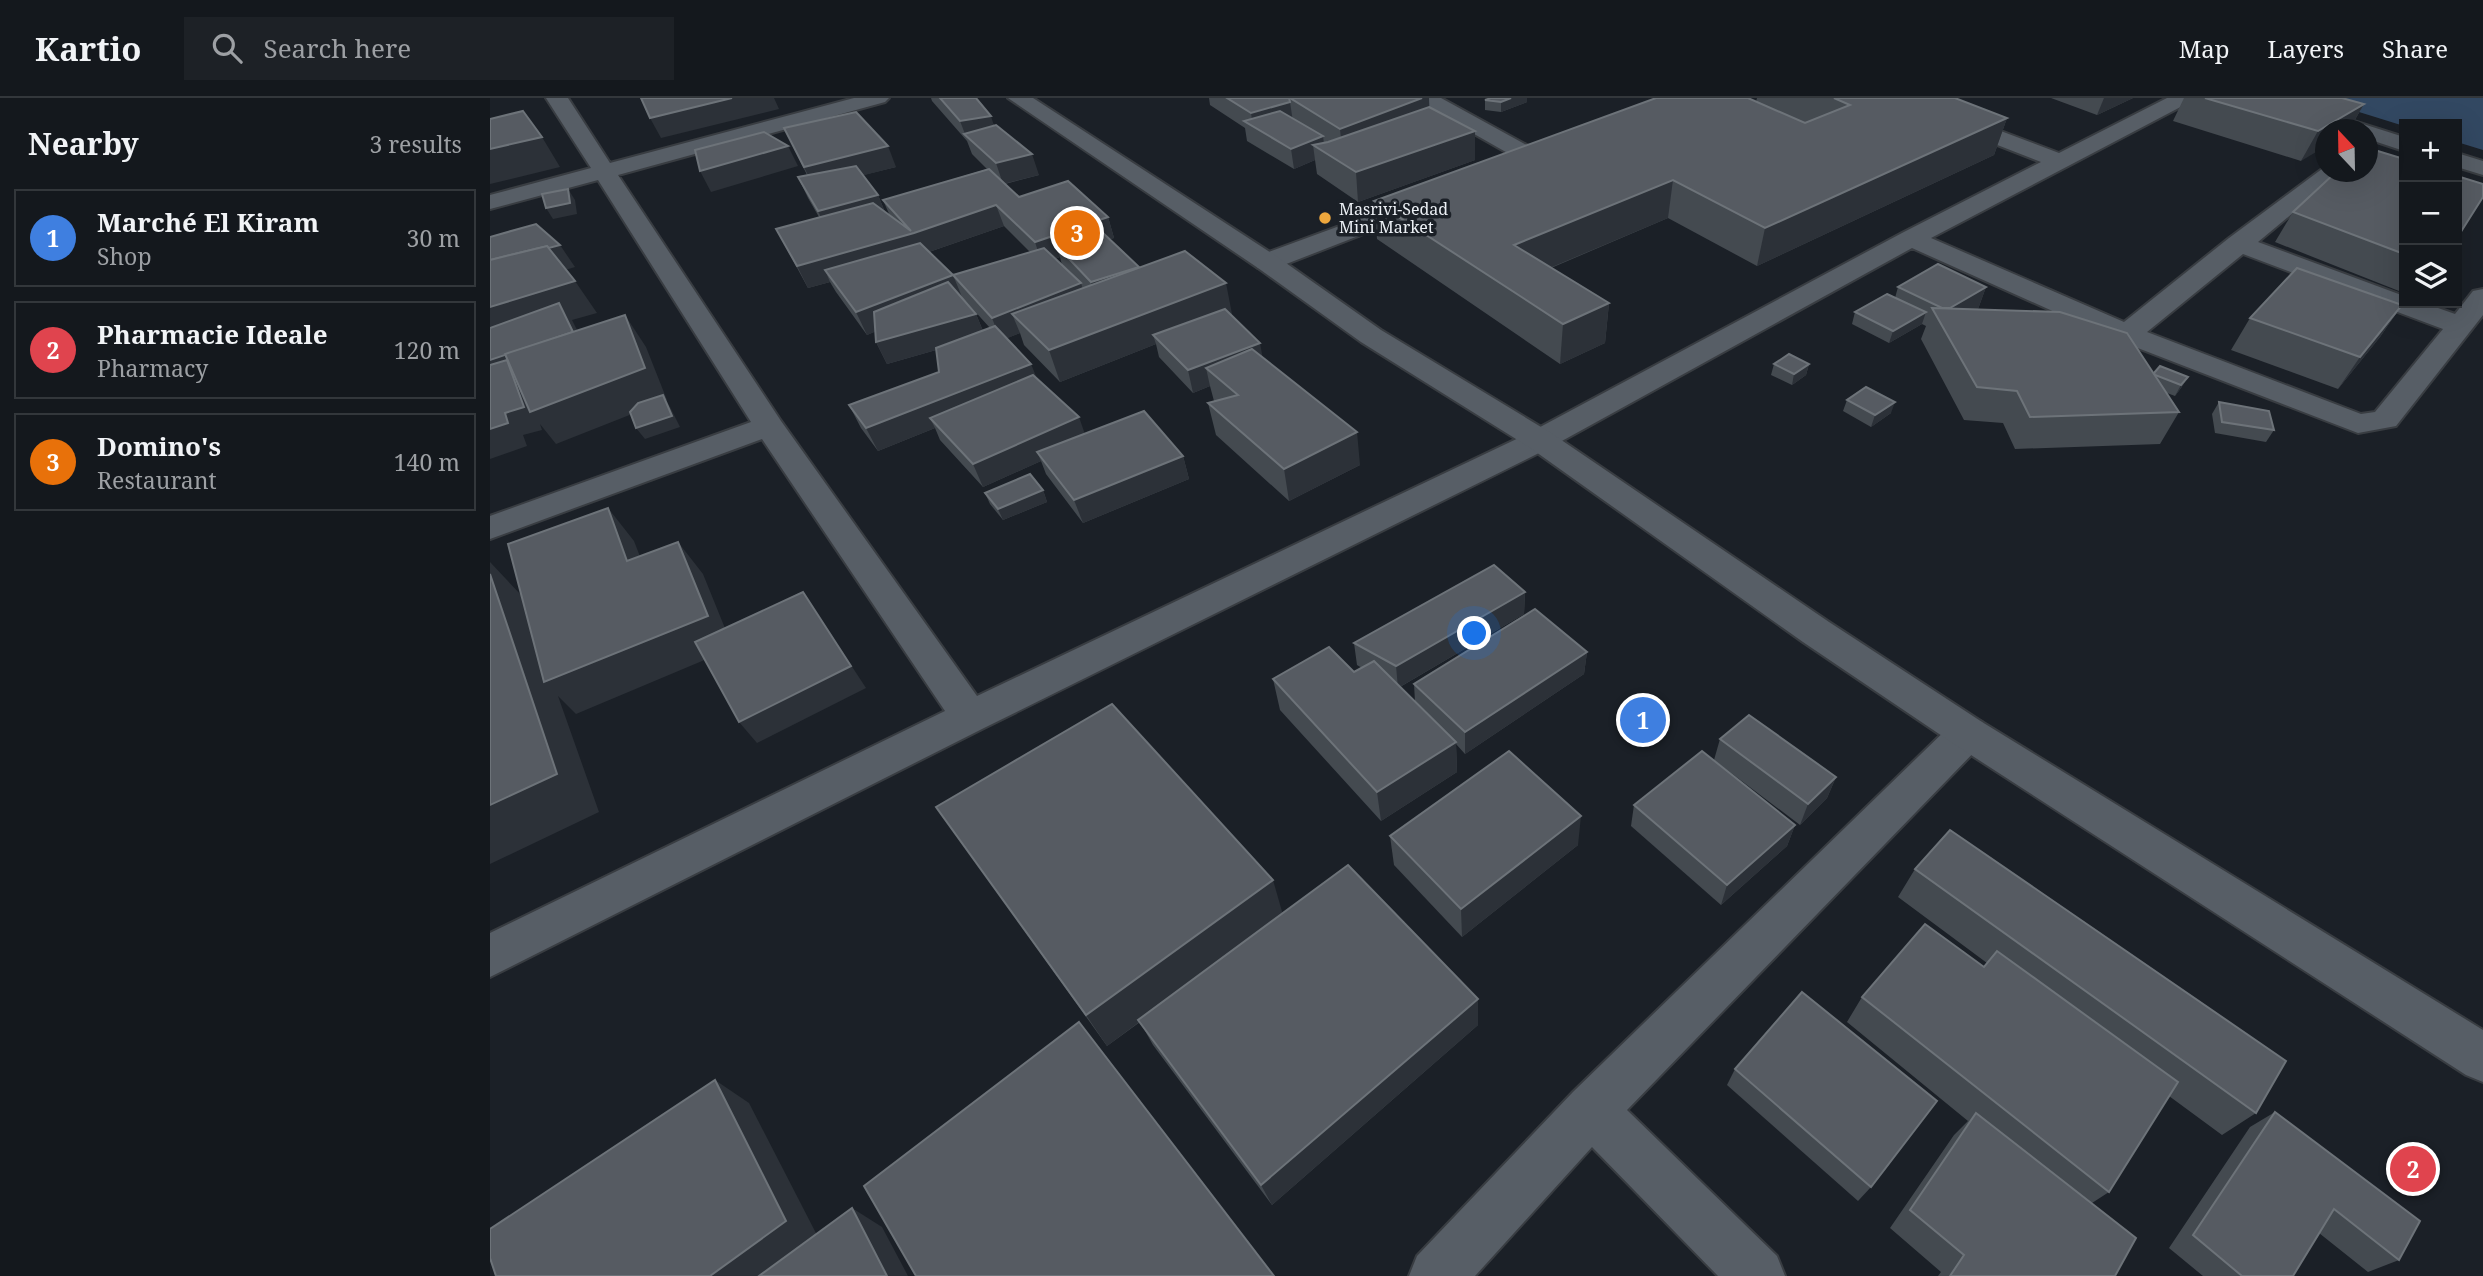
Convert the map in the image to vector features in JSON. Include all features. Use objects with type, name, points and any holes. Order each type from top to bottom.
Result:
[{"type":"street","points":[[557,98],[769,426],[970,717]]},
{"type":"street","points":[[490,202],[878,98]]},
{"type":"street","points":[[1019,98],[1266,262],[1371,336],[1539,440],[1816,632],[1968,733],[2483,1058]]},
{"type":"street","points":[[1425,98],[1535,159]]},
{"type":"street","points":[[1894,98],[2060,161]]},
{"type":"street","points":[[490,956],[970,717],[1539,440],[1911,238],[2183,98]]},
{"type":"street","points":[[2259,98],[2322,119]]},
{"type":"street","points":[[2378,137],[2399,143]]},
{"type":"street","points":[[1510,169],[1561,150]]},
{"type":"street","points":[[2462,162],[2483,168]]},
{"type":"street","points":[[2127,334],[2317,182]]},
{"type":"street","points":[[1266,262],[1446,194]]},
{"type":"street","points":[[1911,238],[2127,334],[2351,422],[2370,424],[2385,419],[2483,297]]},
{"type":"street","points":[[2238,243],[2461,326]]},
{"type":"street","points":[[490,528],[769,426]]},
{"type":"street","points":[[1437,1276],[1591,1110],[1968,733]]},
{"type":"street","points":[[1591,1110],[1757,1276]]},
{"type":"shaded area","points":[[2314,98],[2483,98],[2483,150],[2462,144],[2462,119],[2399,119],[2399,124]]},
{"type":"building","points":[[641,98],[732,98],[650,118]]},
{"type":"building","points":[[940,98],[976,98],[991,116],[960,121]]},
{"type":"building","points":[[1227,98],[1289,98],[1290,102],[1251,113]]},
{"type":"building","points":[[1290,98],[1422,98],[1340,129]]},
{"type":"building","points":[[1511,98],[1501,102],[1485,100]]},
{"type":"building","points":[[1656,98],[1748,98],[1805,123],[1850,105],[1834,98],[1955,98],[2007,118],[1765,228],[1673,180],[1514,245],[1609,303],[1563,324],[1374,201]]},
{"type":"building","points":[[2205,98],[2342,98],[2364,104],[2338,119],[2315,119],[2315,130]]},
{"type":"building","points":[[1429,107],[1475,131],[1356,172],[1313,145],[1328,142]]},
{"type":"building","points":[[523,111],[542,137],[490,149],[490,119]]},
{"type":"building","points":[[1280,111],[1323,136],[1291,149],[1244,121]]},
{"type":"building","points":[[856,112],[888,146],[804,167],[784,128]]},
{"type":"building","points":[[996,125],[1032,154],[996,163],[964,134]]},
{"type":"building","points":[[764,132],[788,146],[700,171],[695,150]]},
{"type":"building","points":[[2378,151],[2399,157],[2399,252],[2293,212],[2325,182],[2378,182]]},
{"type":"building","points":[[856,166],[878,195],[818,211],[798,177]]},
{"type":"building","points":[[989,169],[1019,197],[1068,181],[1108,217],[1035,242],[996,205],[914,233],[797,266],[776,229],[873,203],[911,231],[883,200]]},
{"type":"building","points":[[2462,178],[2483,184],[2483,197],[2462,230]]},
{"type":"building","points":[[568,189],[570,203],[546,208],[542,194]]},
{"type":"building","points":[[536,224],[560,245],[490,260],[490,237]]},
{"type":"building","points":[[1102,232],[1139,267],[1091,282],[1055,244]]},
{"type":"building","points":[[920,243],[953,275],[856,312],[825,270]]},
{"type":"building","points":[[547,246],[575,281],[490,307],[490,260]]},
{"type":"building","points":[[1044,248],[1081,283],[992,318],[953,275]]},
{"type":"building","points":[[1185,251],[1226,283],[1049,350],[1012,314]]},
{"type":"building","points":[[1938,264],[1986,287],[1950,308],[1942,308],[1898,287]]},
{"type":"building","points":[[2297,268],[2399,304],[2400,308],[2360,357],[2250,318]]},
{"type":"building","points":[[948,282],[976,314],[876,342],[874,312]]},
{"type":"building","points":[[1887,294],[1926,312],[1893,331],[1855,312]]},
{"type":"building","points":[[559,303],[573,332],[490,360],[490,328]]},
{"type":"building","points":[[1932,308],[2060,312],[2127,333],[2179,412],[2030,417],[2017,391],[1977,387]]},
{"type":"building","points":[[1225,309],[1260,343],[1188,370],[1153,335]]},
{"type":"building","points":[[625,315],[645,368],[530,412],[505,354]]},
{"type":"building","points":[[995,326],[1031,364],[866,428],[849,405],[939,372],[936,348]]},
{"type":"building","points":[[1252,349],[1357,432],[1284,469],[1208,403],[1238,395],[1206,368]]},
{"type":"building","points":[[1789,354],[1809,364],[1794,374],[1774,364]]},
{"type":"building","points":[[507,360],[524,407],[505,413],[508,423],[490,429],[490,365]]},
{"type":"building","points":[[2160,366],[2188,377],[2181,385],[2155,375]]},
{"type":"building","points":[[1033,375],[1079,417],[973,464],[930,418]]},
{"type":"building","points":[[1866,387],[1895,402],[1875,415],[1847,400]]},
{"type":"building","points":[[663,395],[672,416],[636,428],[630,412],[638,403]]},
{"type":"building","points":[[2219,402],[2269,411],[2274,430],[2222,422]]},
{"type":"building","points":[[1144,411],[1183,456],[1074,500],[1037,452]]},
{"type":"building","points":[[1030,474],[1043,490],[998,509],[985,493]]},
{"type":"building","points":[[608,508],[627,561],[678,542],[708,616],[544,682],[508,544]]},
{"type":"building","points":[[1494,565],[1525,592],[1396,666],[1354,643]]},
{"type":"building","points":[[490,574],[557,774],[490,805]]},
{"type":"building","points":[[803,592],[851,666],[739,722],[695,642]]},
{"type":"building","points":[[1535,609],[1587,652],[1465,732],[1414,684]]},
{"type":"building","points":[[1329,647],[1354,672],[1374,661],[1456,742],[1377,792],[1273,679]]},
{"type":"building","points":[[1112,704],[1273,880],[1086,1015],[936,807]]},
{"type":"building","points":[[1749,715],[1836,777],[1808,804],[1720,739]]},
{"type":"building","points":[[1509,751],[1581,816],[1461,909],[1390,836]]},
{"type":"building","points":[[1702,751],[1795,825],[1727,885],[1634,805]]},
{"type":"building","points":[[1950,830],[2286,1061],[2256,1113],[1915,869]]},
{"type":"building","points":[[1348,865],[1478,999],[1261,1185],[1138,1020]]},
{"type":"building","points":[[1925,924],[1984,967],[1997,951],[2178,1082],[2109,1192],[1862,997]]},
{"type":"building","points":[[1802,992],[1937,1101],[1871,1187],[1735,1069]]},
{"type":"building","points":[[1079,1022],[1274,1276],[916,1276],[864,1186]]},
{"type":"building","points":[[715,1080],[786,1221],[710,1276],[496,1276],[490,1258],[490,1229]]},
{"type":"building","points":[[2275,1112],[2420,1221],[2399,1260],[2334,1209],[2293,1276],[2242,1276],[2193,1235]]},
{"type":"building","points":[[1976,1113],[2136,1238],[2115,1276],[1950,1276],[1964,1255],[1910,1210]]},
{"type":"building","points":[[852,1208],[887,1276],[759,1276]]},
{"type":"place","name":"Masrivi-Sedad Mini Market","points":[[1325,218]]},
{"type":"place","name":"Domino's","points":[[1077,233]]},
{"type":"place","name":"Marché El Kiram","points":[[1643,720]]},
{"type":"place","name":"Pharmacie Ideale","points":[[2413,1169]]}]
